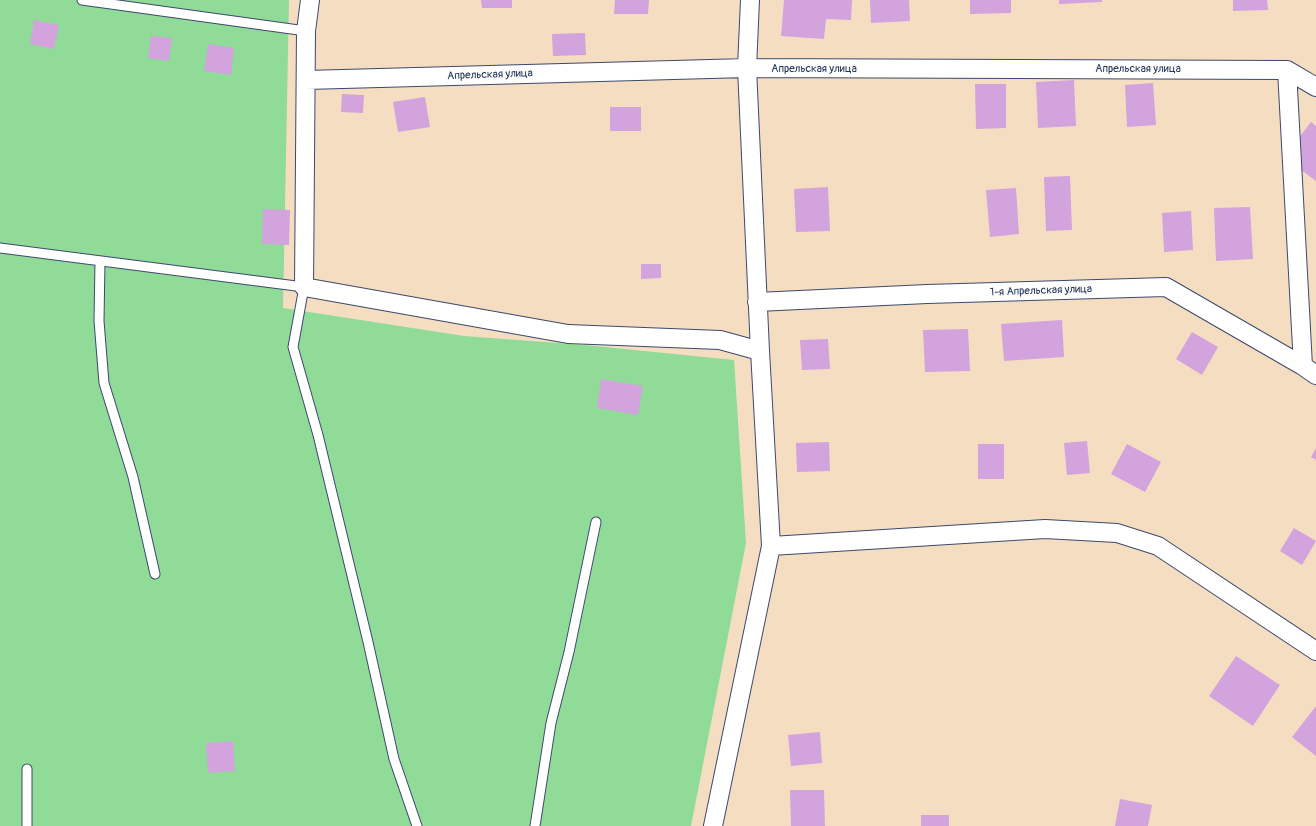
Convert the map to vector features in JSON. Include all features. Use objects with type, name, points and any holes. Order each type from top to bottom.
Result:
[{"type":"street","points":[[310,0],[306,31],[304,287],[568,334],[720,340],[760,350]]},
{"type":"street","points":[[712,826],[771,546],[747,68],[750,0]]},
{"type":"street","name":"Апрельская улица","points":[[306,80],[747,68],[1287,70]]},
{"type":"street","points":[[1287,70],[1316,87]]},
{"type":"street","name":"1-я Апрельская улица","points":[[1287,70],[1309,370]]},
{"type":"street","name":"1-я Апрельская улица","points":[[758,302],[935,294],[1166,287],[1309,370]]},
{"type":"street","points":[[771,546],[1045,529],[1117,533],[1158,546],[1316,650]]},
{"type":"lane","points":[[82,0],[306,31]]},
{"type":"lane","points":[[0,248],[304,287],[293,347],[318,435],[368,642],[394,759],[417,826]]},
{"type":"lane","points":[[100,261],[100,320],[104,383],[133,476],[155,574]]},
{"type":"lane","points":[[535,826],[551,723],[569,652],[596,522]]},
{"type":"lane","points":[[27,769],[27,826]]},
{"type":"green space","points":[[0,0],[289,0],[283,308],[464,336],[585,345],[734,360],[746,543],[691,826],[0,826]]},
{"type":"building","points":[[481,0],[512,0],[512,8],[482,8]]},
{"type":"building","points":[[615,0],[649,0],[648,14],[614,14]]},
{"type":"building","points":[[784,0],[852,0],[851,20],[826,19],[824,39],[781,36]]},
{"type":"building","points":[[870,0],[909,0],[910,21],[871,23]]},
{"type":"building","points":[[970,0],[1011,0],[1011,13],[970,14]]},
{"type":"building","points":[[1059,0],[1102,0],[1102,2],[1059,4]]},
{"type":"building","points":[[1233,0],[1267,0],[1268,10],[1233,11]]},
{"type":"building","points":[[34,20],[59,25],[54,49],[30,44]]},
{"type":"building","points":[[585,33],[586,55],[553,56],[552,34]]},
{"type":"building","points":[[151,36],[172,38],[169,61],[148,58]]},
{"type":"building","points":[[208,44],[234,48],[231,75],[204,71]]},
{"type":"building","points":[[1074,80],[1076,126],[1038,128],[1036,82]]},
{"type":"building","points":[[1153,83],[1156,125],[1127,127],[1125,85]]},
{"type":"building","points":[[975,84],[1006,84],[1006,128],[976,129]]},
{"type":"building","points":[[342,94],[364,95],[363,113],[341,112]]},
{"type":"building","points":[[425,97],[430,127],[398,132],[393,102]]},
{"type":"building","points":[[610,107],[641,107],[641,131],[610,131]]},
{"type":"building","points":[[1311,122],[1316,126],[1316,181],[1284,157]]},
{"type":"building","points":[[1070,176],[1072,230],[1046,231],[1044,177]]},
{"type":"building","points":[[828,187],[830,231],[796,232],[794,189]]},
{"type":"building","points":[[1016,188],[1019,234],[990,237],[986,190]]},
{"type":"building","points":[[1250,207],[1253,259],[1216,261],[1214,208]]},
{"type":"building","points":[[263,209],[290,210],[289,245],[262,244]]},
{"type":"building","points":[[1191,211],[1193,250],[1164,252],[1162,213]]},
{"type":"building","points":[[641,264],[661,264],[661,278],[641,279]]},
{"type":"building","points":[[1062,320],[1064,357],[1004,361],[1001,324]]},
{"type":"building","points":[[968,329],[970,371],[925,372],[923,330]]},
{"type":"building","points":[[1192,332],[1218,347],[1202,375],[1176,359]]},
{"type":"building","points":[[828,339],[830,369],[802,370],[800,340]]},
{"type":"building","points":[[601,379],[643,386],[638,415],[597,408]]},
{"type":"building","points":[[1087,441],[1090,473],[1067,475],[1064,443]]},
{"type":"building","points":[[829,442],[830,471],[797,472],[796,443]]},
{"type":"building","points":[[978,444],[1004,444],[1004,479],[978,479]]},
{"type":"building","points":[[1127,444],[1161,462],[1145,492],[1111,474]]},
{"type":"building","points":[[1316,448],[1316,460],[1311,457]]},
{"type":"building","points":[[1294,528],[1316,541],[1302,565],[1280,551]]},
{"type":"building","points":[[1236,656],[1280,685],[1253,726],[1209,696]]},
{"type":"building","points":[[1316,706],[1316,756],[1292,737]]},
{"type":"building","points":[[820,732],[822,763],[791,766],[788,735]]},
{"type":"building","points":[[233,741],[235,771],[208,773],[206,743]]},
{"type":"building","points":[[790,790],[824,790],[825,826],[791,826]]},
{"type":"building","points":[[1120,799],[1152,805],[1148,826],[1115,826]]},
{"type":"building","points":[[921,815],[949,815],[949,826],[921,826]]}]
